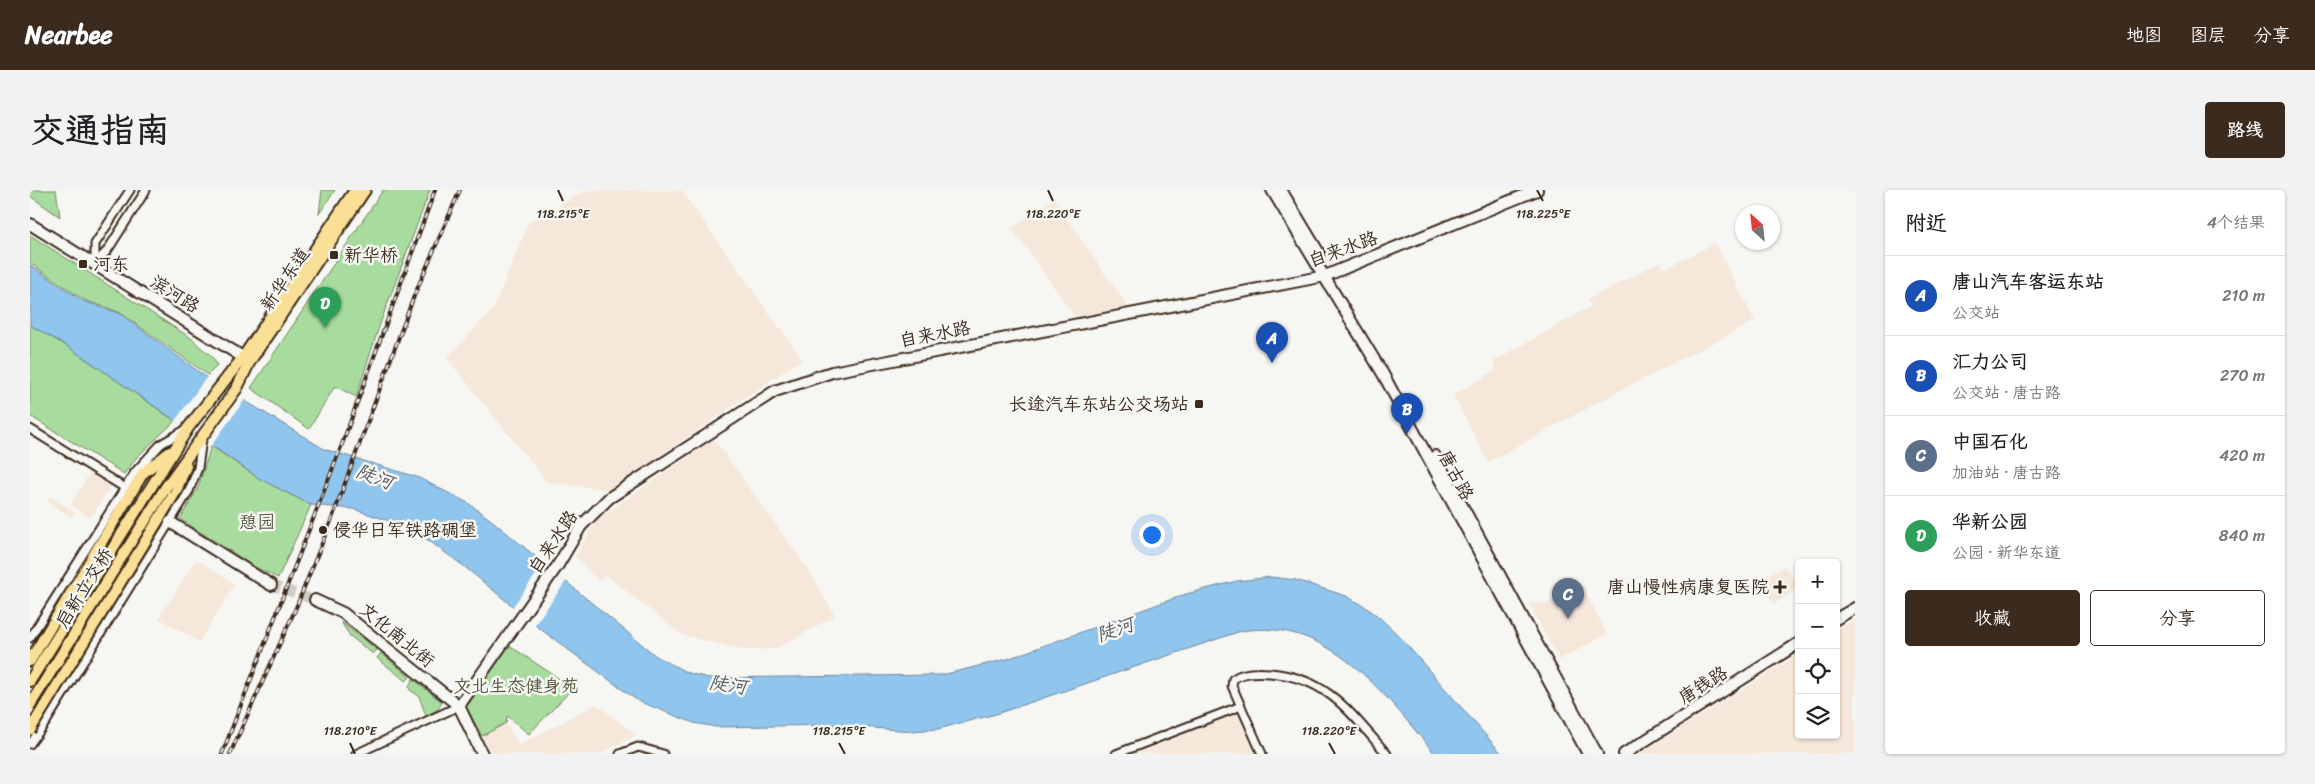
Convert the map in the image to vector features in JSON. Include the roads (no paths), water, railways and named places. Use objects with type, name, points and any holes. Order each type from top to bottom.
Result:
[{"type":"main road","name":"新华东道","points":[[202,437],[237,388],[247,359],[355,190]]},
{"type":"main road","name":"新华东道","points":[[188,428],[224,380],[247,359],[364,190]]},
{"type":"main road","points":[[176,446],[188,428]]},
{"type":"main road","points":[[190,454],[202,437]]},
{"type":"main road","name":"启新立交桥","points":[[30,661],[143,473],[176,446]]},
{"type":"main road","name":"启新立交桥","points":[[30,681],[176,446]]},
{"type":"main road","name":"启新立交桥","points":[[30,705],[166,488],[190,454]]},
{"type":"main road","name":"启新立交桥","points":[[30,730],[176,491],[190,454]]},
{"type":"street","points":[[95,263],[95,244],[130,190]]},
{"type":"street","points":[[95,263],[107,251],[146,190]]},
{"type":"street","name":"唐古路","points":[[1272,190],[1389,371],[1597,754]]},
{"type":"street","name":"唐古路","points":[[1281,190],[1383,374],[1588,754]]},
{"type":"street","name":"自来水路","points":[[459,706],[558,565],[581,526],[609,498],[748,406],[775,391],[803,380],[832,372],[1328,274],[1537,190]]},
{"type":"street","name":"滨河路","points":[[30,224],[247,359]]},
{"type":"street","points":[[30,638],[135,472],[156,449],[188,428]]},
{"type":"street","points":[[30,429],[125,488]]},
{"type":"street","points":[[30,744],[46,722],[189,491],[198,468],[202,437]]},
{"type":"street","points":[[170,522],[272,585]]},
{"type":"street","name":"文化南北街","points":[[315,600],[343,613],[459,706],[482,754]]},
{"type":"street","points":[[1840,617],[1855,608]]},
{"type":"street","name":"唐钱路","points":[[1624,754],[1795,646]]},
{"type":"street","points":[[1262,754],[1232,686],[1233,680],[1238,675],[1264,673],[1287,675],[1308,680],[1342,704],[1387,754]]},
{"type":"street","points":[[356,754],[459,706]]},
{"type":"street","points":[[1116,754],[1241,706]]},
{"type":"street","points":[[30,711],[46,722]]},
{"type":"street","points":[[620,754],[638,747],[663,754]]},
{"type":"water","name":"陡河","points":[[30,265],[83,301],[119,313],[206,377],[324,449],[417,477],[468,503],[656,656],[688,673],[709,678],[942,675],[1007,659],[1186,594],[1237,581],[1271,577],[1296,580],[1346,596],[1363,605],[1379,617],[1399,636],[1502,754],[1435,754],[1375,685],[1352,665],[1328,648],[1302,636],[1273,630],[1241,631],[996,714],[938,729],[912,731],[835,725],[716,727],[694,723],[638,701],[539,628],[465,567],[405,526],[353,509],[311,505],[260,479],[67,346],[30,325]]},
{"type":"tunnel","points":[[271,585],[315,600]]},
{"type":"railway","points":[[222,754],[341,447],[435,190]]},
{"type":"railway","points":[[230,754],[295,610],[333,516],[414,296],[460,190]]},
{"type":"place","name":"新华桥","points":[[334,255]]},
{"type":"place","name":"河东","points":[[83,264]]},
{"type":"place","name":"华新公园","points":[[325,328]]},
{"type":"place","name":"唐山汽车客运东站","points":[[1272,363]]},
{"type":"place","name":"长途汽车东站公交场站","points":[[1199,404]]},
{"type":"place","name":"汇力公司","points":[[1407,434]]},
{"type":"place","name":"侵华日军铁路碉堡","points":[[323,530]]},
{"type":"place","name":"唐山慢性病康复医院","points":[[1780,587]]},
{"type":"place","name":"中国石化","points":[[1568,619]]},
{"type":"park label","name":"憩园","points":[[257,522]]},
{"type":"park label","name":"文北生态健身苑","points":[[516,686]]}]
